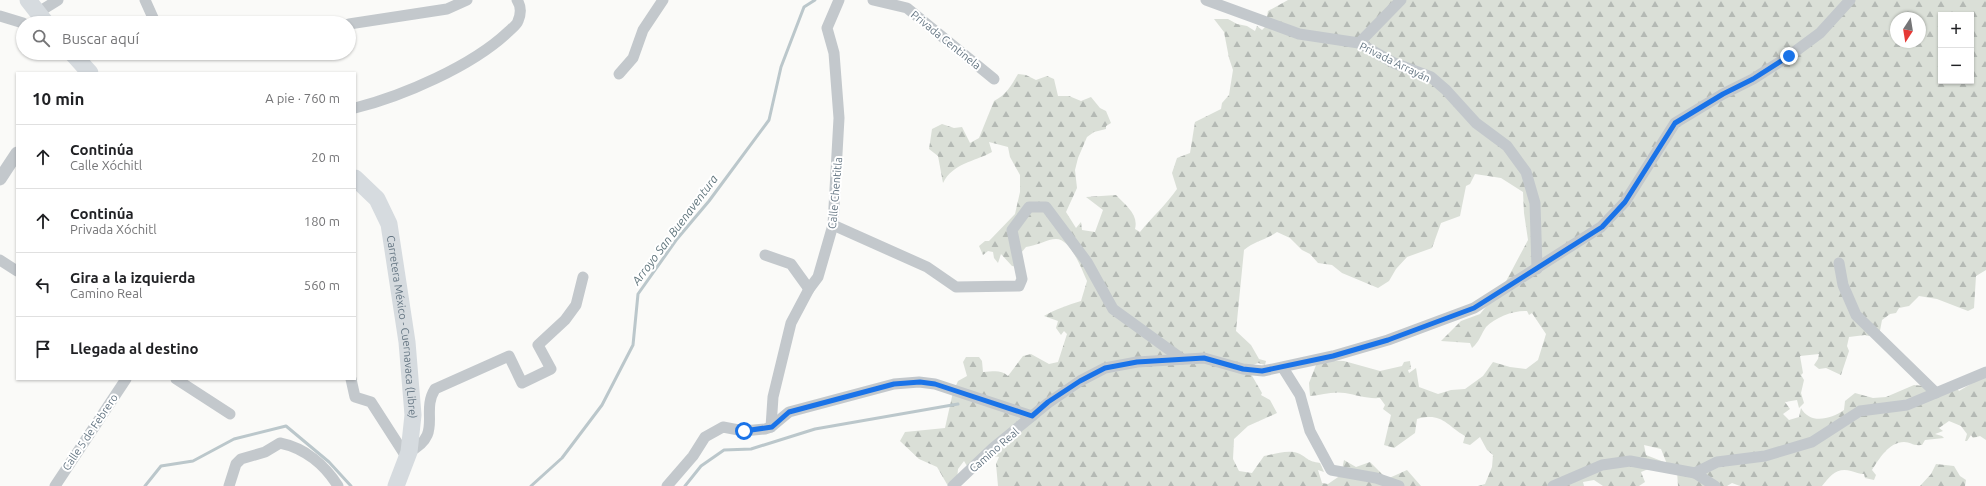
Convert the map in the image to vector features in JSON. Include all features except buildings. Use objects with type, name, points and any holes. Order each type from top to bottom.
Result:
[{"type":"main road","points":[[78,60],[89,72]]},
{"type":"main road","name":"Carretera México - Cuernavaca (Libre)","points":[[356,179],[377,199],[389,224],[413,395],[413,415],[408,455],[396,486]]},
{"type":"street","points":[[37,12],[58,0]]},
{"type":"street","points":[[145,0],[152,16]]},
{"type":"street","points":[[356,23],[447,9],[467,0]]},
{"type":"street","points":[[356,108],[375,103],[415,88],[493,46],[518,22],[520,6],[517,0]]},
{"type":"street","points":[[619,74],[633,58],[643,30],[663,0]]},
{"type":"street","name":"Calle Chentitla","points":[[772,427],[773,397],[790,329],[809,289],[818,277],[833,225],[839,118],[834,53],[827,28],[839,0]]},
{"type":"street","name":"Privada Centinela","points":[[873,0],[907,8],[994,79]]},
{"type":"street","name":"Privada Arrayán","points":[[1206,0],[1299,34],[1359,43],[1394,63],[1431,77],[1446,90],[1476,122],[1507,146],[1526,172],[1535,203],[1537,269]]},
{"type":"street","points":[[1359,43],[1401,0]]},
{"type":"street","name":"Camino Real","points":[[953,486],[993,448],[1048,402],[1080,381],[1105,368],[1137,362],[1204,358],[1243,369],[1262,371],[1283,368],[1388,340],[1474,308],[1602,227],[1625,202],[1675,123],[1723,94],[1753,79],[1789,56],[1820,33],[1850,0]]},
{"type":"street","points":[[0,16],[16,21]]},
{"type":"street","points":[[0,179],[16,155]]},
{"type":"street","points":[[833,225],[927,267],[956,287],[1018,286],[1022,279],[1012,230],[1029,207],[1046,208],[1087,262],[1113,309],[1182,359]]},
{"type":"street","points":[[765,255],[791,264],[809,289]]},
{"type":"street","points":[[0,260],[16,270]]},
{"type":"street","points":[[1839,263],[1843,285],[1856,315],[1936,393]]},
{"type":"street","points":[[352,380],[355,397],[371,402],[408,455],[421,446],[426,438],[431,395],[435,389],[509,356],[522,384],[551,369],[538,345],[565,320],[576,305],[583,277]]},
{"type":"street","points":[[1283,368],[1300,395],[1310,431],[1331,470],[1376,478],[1399,486]]},
{"type":"street","points":[[1695,473],[1717,462],[1765,456],[1812,442],[1860,411],[1906,405],[1986,372]]},
{"type":"street","name":"Calle 5 de Febrero","points":[[55,486],[125,380]]},
{"type":"street","points":[[178,380],[230,414]]},
{"type":"street","points":[[667,486],[693,456],[705,437],[723,427],[744,431],[772,427],[789,412],[894,384],[907,382],[935,384],[1032,416]]},
{"type":"street","points":[[229,486],[236,464],[241,459],[265,452],[280,443],[298,449],[318,462],[330,473],[338,486]]},
{"type":"street","points":[[1553,486],[1602,465],[1630,462],[1695,473],[1715,486]]},
{"type":"green space","points":[[1288,0],[1986,0],[1986,270],[1976,276],[1974,308],[1968,311],[1937,299],[1919,296],[1909,306],[1899,308],[1896,313],[1890,314],[1882,320],[1879,336],[1872,334],[1869,336],[1849,337],[1847,346],[1849,351],[1841,375],[1826,368],[1819,369],[1814,365],[1819,354],[1800,356],[1803,373],[1801,375],[1804,380],[1801,393],[1804,403],[1799,408],[1797,400],[1785,402],[1790,409],[1783,414],[1789,420],[1799,417],[1801,408],[1810,417],[1821,419],[1827,418],[1844,410],[1845,401],[1855,393],[1873,398],[1886,397],[1914,385],[1944,388],[1955,386],[1959,391],[1986,375],[1986,440],[1980,436],[1973,438],[1971,435],[1967,441],[1965,441],[1967,434],[1961,426],[1949,421],[1939,428],[1943,431],[1935,434],[1944,438],[1925,440],[1922,445],[1904,442],[1889,448],[1881,456],[1872,470],[1876,475],[1874,480],[1865,478],[1864,474],[1842,470],[1834,473],[1822,486],[1740,486],[1732,483],[1727,486],[1678,486],[1677,471],[1667,464],[1661,449],[1644,445],[1646,455],[1664,462],[1659,470],[1651,468],[1641,472],[1645,482],[1639,486],[1603,486],[1594,480],[1583,482],[1584,486],[1478,486],[1485,484],[1492,467],[1493,455],[1487,450],[1480,437],[1470,445],[1463,443],[1465,436],[1438,418],[1432,417],[1417,419],[1415,433],[1394,448],[1384,445],[1391,415],[1383,409],[1385,405],[1380,398],[1345,393],[1310,396],[1309,383],[1318,360],[1344,361],[1380,371],[1402,366],[1404,362],[1410,361],[1411,369],[1408,370],[1409,373],[1416,368],[1419,387],[1438,394],[1451,390],[1465,389],[1483,376],[1493,362],[1510,367],[1526,369],[1538,360],[1546,334],[1532,313],[1529,315],[1527,311],[1511,313],[1490,323],[1472,348],[1470,343],[1441,341],[1461,321],[1480,314],[1504,285],[1528,240],[1523,192],[1501,178],[1475,174],[1470,184],[1466,186],[1460,216],[1441,223],[1432,248],[1407,257],[1396,269],[1389,281],[1378,288],[1342,273],[1332,265],[1318,263],[1310,254],[1302,250],[1290,238],[1277,232],[1244,250],[1236,331],[1251,345],[1259,359],[1266,361],[1265,365],[1258,363],[1253,365],[1251,374],[1262,393],[1261,395],[1270,400],[1277,413],[1248,426],[1234,439],[1233,459],[1239,471],[1252,473],[1264,456],[1282,452],[1292,452],[1300,454],[1310,461],[1320,463],[1324,472],[1318,470],[1322,483],[1328,484],[1341,475],[1344,460],[1356,467],[1370,462],[1387,479],[1407,470],[1421,486],[998,486],[996,464],[999,457],[982,454],[973,460],[972,467],[967,466],[964,461],[958,469],[957,480],[948,486],[937,467],[919,459],[900,441],[905,432],[945,428],[953,392],[958,381],[967,376],[963,362],[966,357],[979,357],[982,361],[983,372],[993,371],[1008,376],[1023,356],[1031,354],[1049,364],[1058,362],[1067,334],[1064,331],[1061,335],[1056,328],[1058,321],[1044,316],[1062,307],[1081,301],[1087,281],[1071,249],[1061,240],[1053,239],[1026,247],[1021,253],[1019,267],[1012,266],[1001,254],[998,263],[994,258],[993,252],[988,251],[983,255],[979,246],[985,241],[989,241],[1015,214],[1020,192],[1020,175],[1010,157],[1008,147],[989,142],[992,152],[958,167],[947,176],[943,183],[938,156],[929,149],[932,129],[942,124],[954,128],[962,127],[970,143],[979,138],[994,101],[1005,93],[1018,74],[1026,75],[1036,80],[1047,76],[1054,79],[1058,96],[1069,96],[1081,101],[1091,97],[1100,108],[1106,111],[1111,123],[1106,126],[1106,129],[1094,132],[1087,137],[1078,158],[1075,170],[1077,188],[1066,212],[1076,228],[1081,222],[1082,230],[1095,232],[1103,210],[1086,197],[1116,195],[1133,214],[1136,224],[1135,229],[1140,232],[1177,189],[1172,173],[1177,158],[1190,153],[1195,122],[1221,109],[1222,103],[1229,95],[1233,70],[1224,32],[1214,19],[1228,19],[1237,24],[1247,26],[1255,31],[1257,26],[1262,30],[1265,27],[1268,11]]},
{"type":"green space","points":[[1936,464],[1954,466],[1960,476],[1966,480],[1965,486],[1920,486],[1931,474]]},
{"type":"waterway","name":"Arroyo San Buenaventura","points":[[531,486],[562,458],[602,405],[633,345],[638,294],[677,239],[709,201],[769,120],[781,67],[804,7],[815,0]]},
{"type":"waterway","points":[[685,486],[701,466],[724,450],[751,449],[815,429],[958,404]]},
{"type":"waterway","name":"Arroyo San Buenaventura","points":[[145,486],[161,466],[193,461],[234,439],[286,426],[329,462],[351,486]]},
{"type":"route","points":[[744,431],[772,427],[783,418],[784,414],[789,412],[894,384],[907,382],[935,384],[1032,416],[1048,402],[1080,381],[1105,368],[1137,362],[1204,358],[1243,369],[1262,371],[1283,368],[1333,356],[1388,340],[1474,308],[1602,227],[1625,202],[1675,123],[1694,110],[1753,79],[1789,56]]}]
